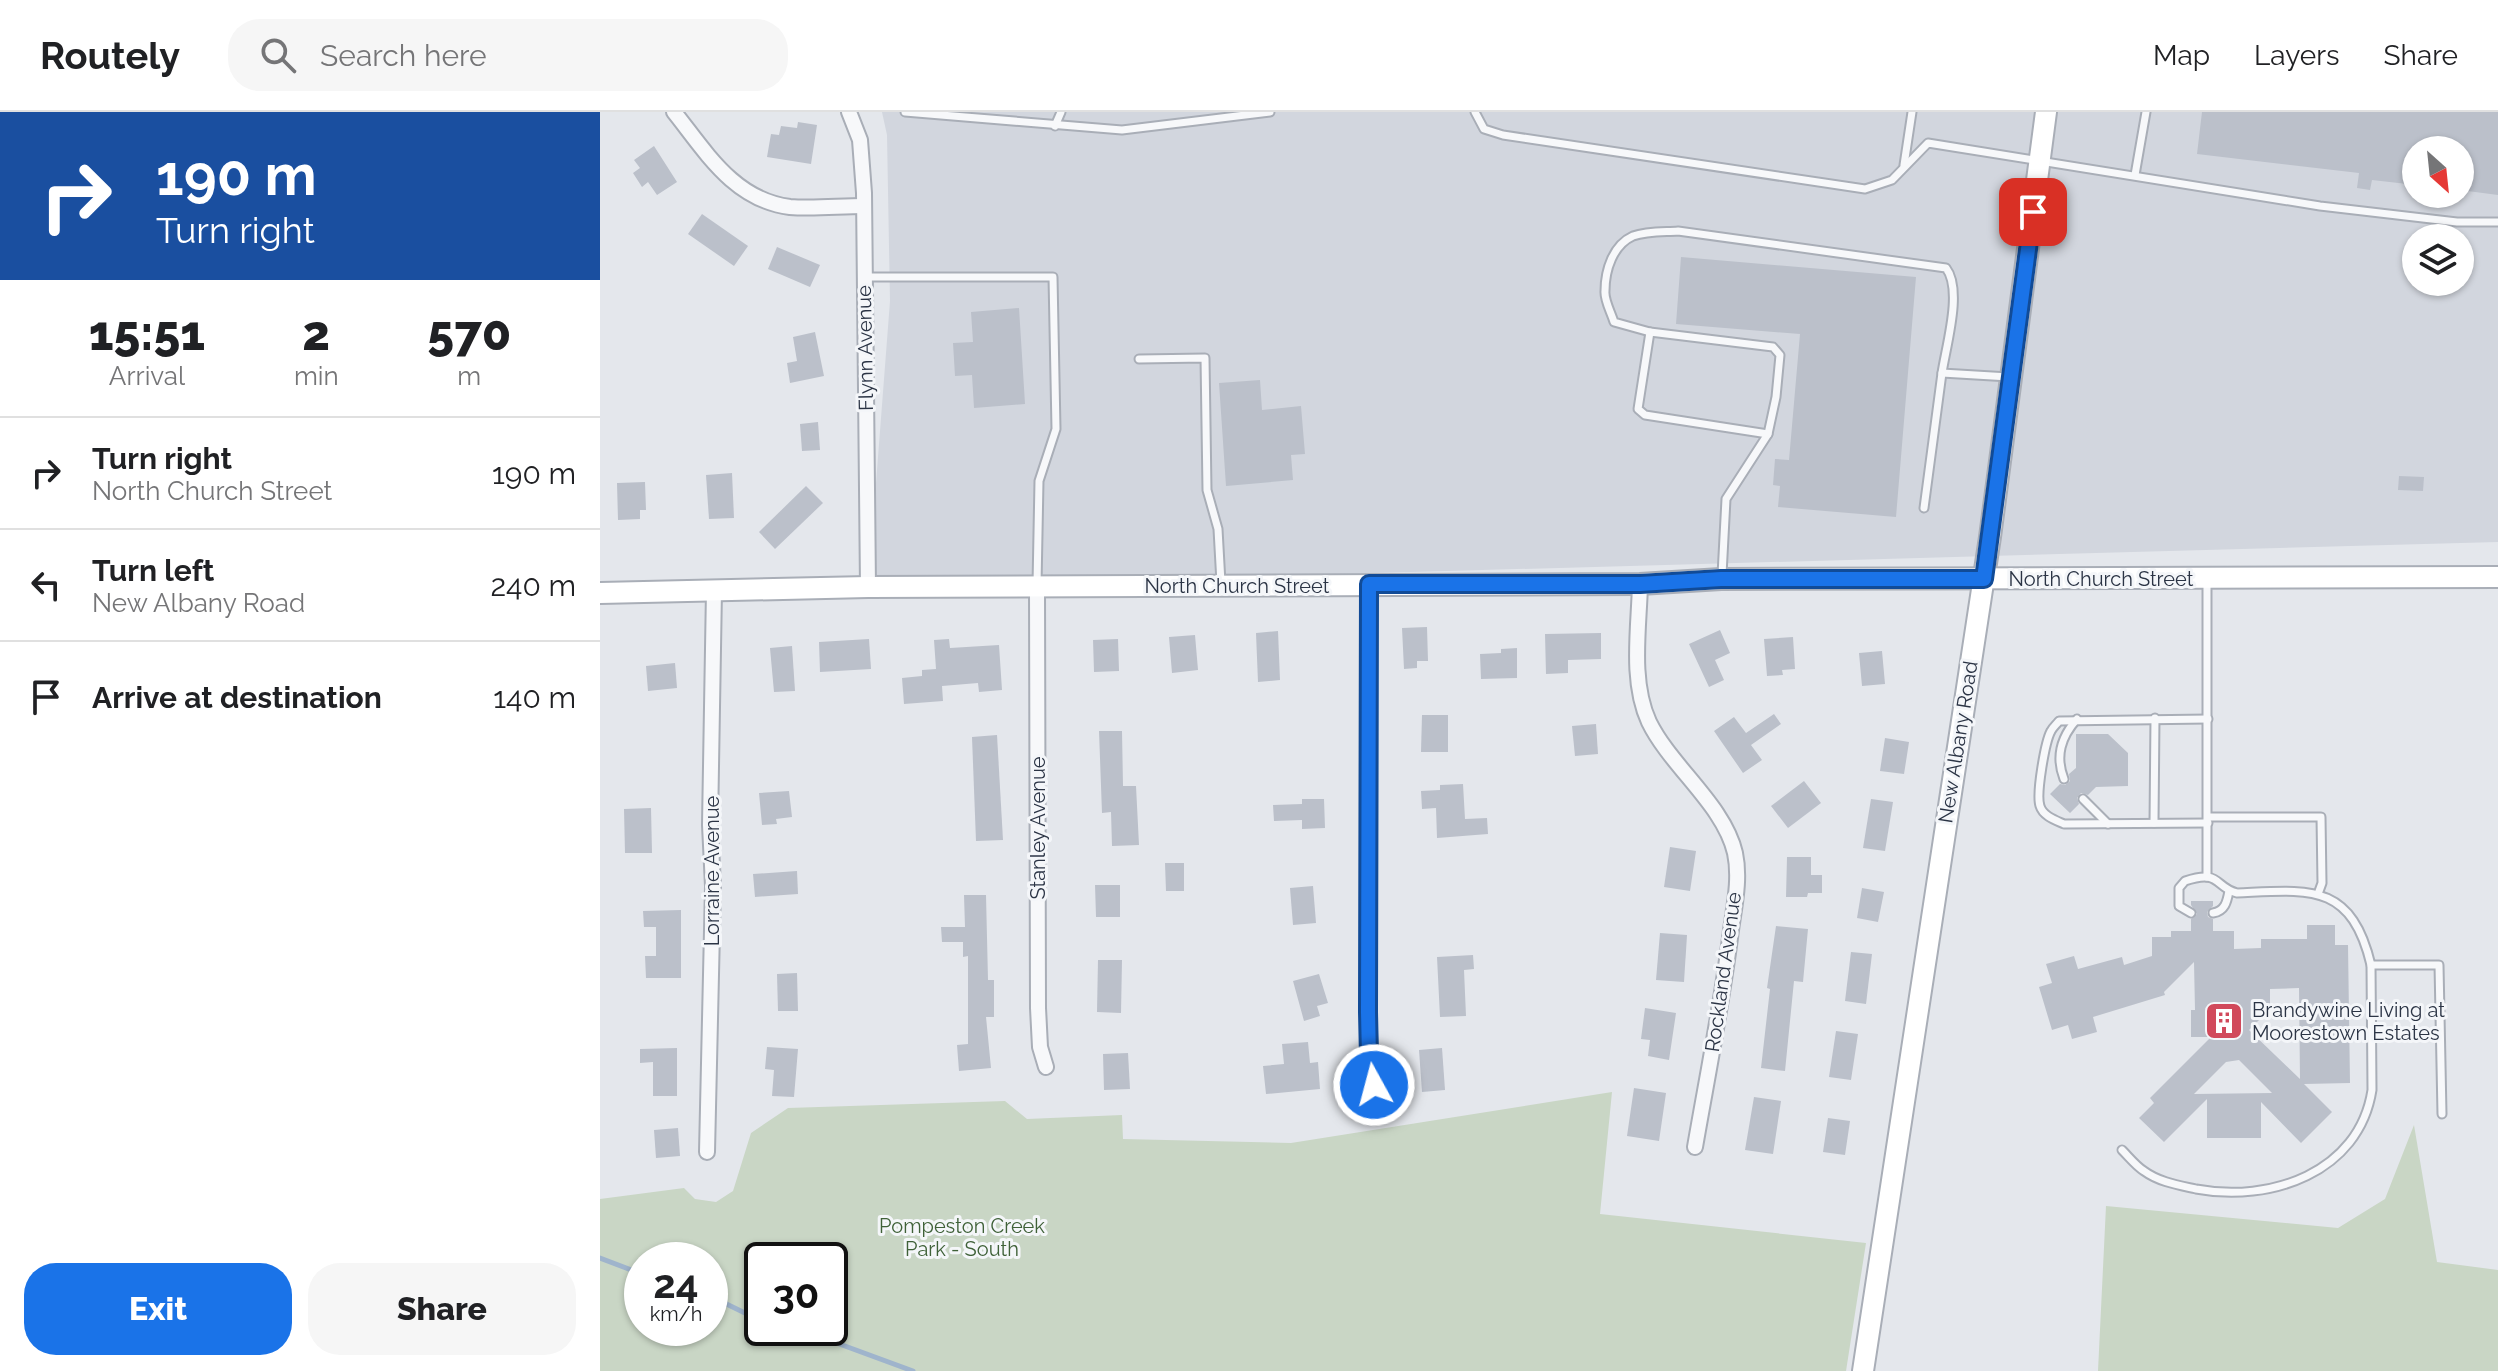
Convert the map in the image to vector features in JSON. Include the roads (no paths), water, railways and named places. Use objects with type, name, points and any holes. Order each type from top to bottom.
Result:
[{"type":"main road","name":"New Albany Road","points":[[1863,1371],[1984,579],[2046,112]]},
{"type":"main road","name":"North Church Street","points":[[600,593],[868,587],[1640,584],[1721,579],[2498,577]]},
{"type":"street","points":[[674,112],[729,179],[750,194],[791,207],[864,206]]},
{"type":"street","name":"Flynn Avenue","points":[[849,112],[860,140],[864,206],[868,587]]},
{"type":"street","points":[[1369,584],[1368,1027],[1371,1075],[1378,1092]]},
{"type":"street","name":"Rockland Avenue","points":[[1640,584],[1638,654],[1643,707],[1659,740],[1721,822],[1735,854],[1735,898],[1695,1147]]},
{"type":"street","name":"Stanley Avenue","points":[[1037,588],[1038,996],[1040,1047],[1046,1067]]},
{"type":"street","name":"Lorraine Avenue","points":[[707,1152],[713,886],[710,825],[714,590]]},
{"type":"lane","points":[[905,112],[1105,130],[1270,112]]},
{"type":"lane","points":[[1055,126],[1061,112]]},
{"type":"lane","points":[[1475,112],[1484,129],[1503,135],[1865,189],[1892,180],[1928,143],[2320,206],[2457,222],[2498,222]]},
{"type":"lane","points":[[1904,165],[1912,112]]},
{"type":"lane","points":[[2135,175],[2146,112]]},
{"type":"lane","points":[[1721,579],[1726,499],[1768,434],[1780,355],[1773,347],[1650,332],[1614,322],[1604,293],[1615,250],[1632,237],[1678,231],[1946,268],[1951,274],[1953,300],[1924,508]]},
{"type":"lane","points":[[864,277],[1053,277],[1056,429],[1039,481],[1037,588]]},
{"type":"lane","points":[[1650,332],[1638,409],[1645,415],[1768,434]]},
{"type":"lane","points":[[1139,359],[1205,358],[1207,490],[1218,529],[1221,585]]},
{"type":"lane","points":[[1942,373],[2011,377]]},
{"type":"lane","points":[[2207,579],[2207,877]]},
{"type":"lane","points":[[2154,823],[2155,718]]},
{"type":"lane","points":[[2064,779],[2059,755],[2065,732],[2077,719]]},
{"type":"lane","points":[[2208,719],[2059,721],[2051,731],[2045,750],[2040,808],[2049,817],[2064,824],[2321,817],[2322,883],[2318,894]]},
{"type":"lane","points":[[2083,799],[2108,824]]},
{"type":"lane","points":[[2122,1150],[2145,1172],[2168,1183],[2222,1193],[2242,1193],[2286,1184],[2328,1163],[2347,1147],[2370,1106],[2371,965],[2352,918],[2335,903],[2309,891],[2229,891],[2216,878],[2207,877],[2185,881],[2179,888],[2179,906],[2191,913]]},
{"type":"lane","points":[[2213,913],[2222,910],[2229,891]]},
{"type":"lane","points":[[2371,965],[2439,965],[2442,1114]]},
{"type":"waterway","points":[[600,1258],[624,1267]]},
{"type":"waterway","points":[[728,1305],[744,1313]]},
{"type":"waterway","points":[[845,1346],[913,1371]]},
{"type":"place","name":"Brandywine Living at Moorestown Estates","points":[[2224,1021]]},
{"type":"park label","name":"Pompeston Creek Park - South","points":[[962,1238]]}]
